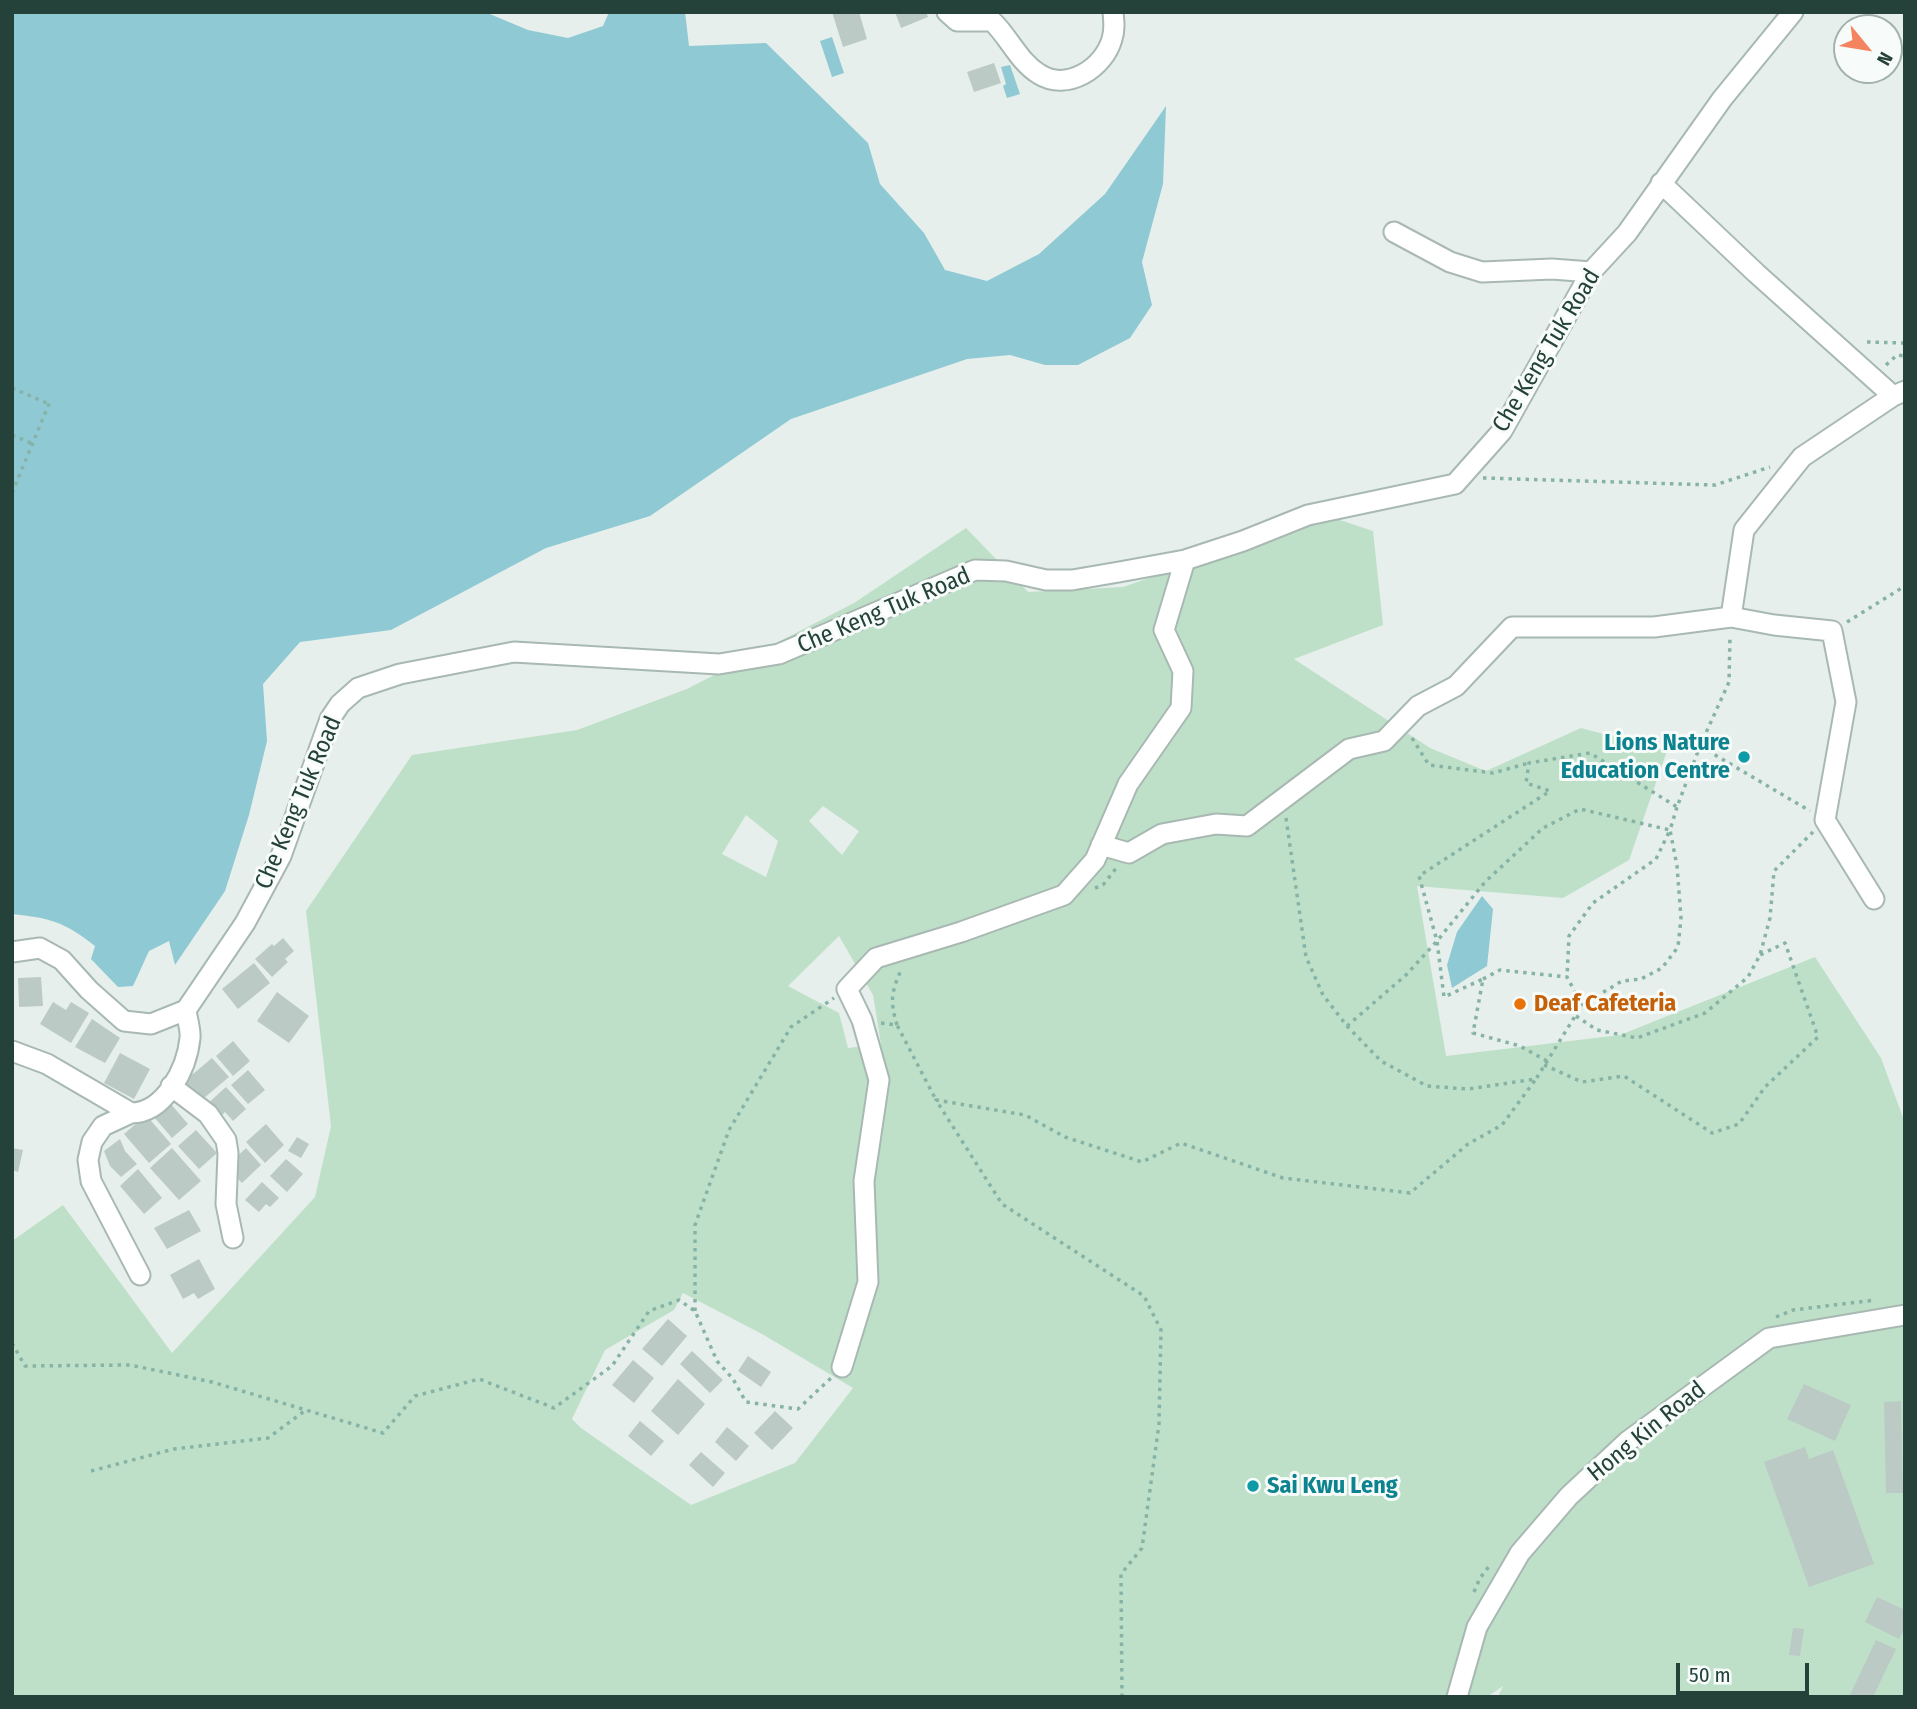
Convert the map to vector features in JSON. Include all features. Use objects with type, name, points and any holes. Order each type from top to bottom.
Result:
[{"type":"street","points":[[947,12],[957,20],[992,21],[1003,31],[1024,60],[1042,76],[1054,80],[1066,80],[1081,75],[1094,67],[1105,55],[1112,41],[1115,25],[1113,12]]},
{"type":"street","name":"Che Keng Tuk Road","points":[[186,1010],[223,957],[262,893],[281,856],[330,719],[340,704],[358,688],[400,674],[514,652],[719,664],[779,654],[975,570],[1006,571],[1046,580],[1072,580],[1185,560],[1308,515],[1455,484],[1502,430],[1591,272],[1627,233],[1722,99],[1793,12]]},
{"type":"street","points":[[1661,183],[1756,273],[1899,393],[1802,457],[1744,530],[1731,617]]},
{"type":"street","points":[[1394,232],[1450,262],[1482,272],[1552,269],[1591,272]]},
{"type":"street","points":[[842,1367],[867,1282],[864,1181],[879,1080],[862,1020],[848,989],[876,958],[961,932],[1064,895],[1095,860],[1128,784],[1181,708],[1183,671],[1164,631],[1185,560]]},
{"type":"street","points":[[1101,845],[1129,853],[1162,834],[1216,824],[1247,825],[1349,749],[1384,741],[1418,706],[1456,686],[1512,627],[1654,627],[1731,617],[1832,631],[1846,702],[1825,820],[1874,899]]},
{"type":"street","points":[[12,952],[40,948],[62,960],[89,990],[124,1021],[151,1024],[186,1010],[190,1036],[186,1055],[172,1086],[152,1108],[131,1113],[103,1126],[92,1142],[88,1160],[91,1181],[140,1275]]},
{"type":"street","points":[[12,1051],[47,1064],[131,1113]]},
{"type":"street","points":[[172,1086],[208,1114],[226,1140],[226,1204],[233,1238]]},
{"type":"street","name":"Hong Kin Road","points":[[1457,1697],[1477,1627],[1520,1553],[1569,1496],[1628,1441],[1769,1338],[1905,1315]]},
{"type":"path","points":[[1867,342],[1905,343]]},
{"type":"path","points":[[1884,366],[1897,355],[1905,356]]},
{"type":"path","points":[[12,388],[49,404]]},
{"type":"path","points":[[12,493],[51,399]]},
{"type":"path","points":[[12,435],[33,444]]},
{"type":"path","points":[[1467,470],[1485,479],[1715,485],[1802,457]]},
{"type":"path","points":[[12,478],[18,480]]},
{"type":"path","points":[[1832,631],[1905,586]]},
{"type":"path","points":[[1582,1005],[1567,977],[1569,936],[1593,904],[1656,859],[1670,830],[1700,746],[1729,682],[1731,617]]},
{"type":"path","points":[[1402,723],[1429,765],[1493,773],[1529,763],[1590,753],[1677,807]]},
{"type":"path","points":[[1575,1016],[1597,1030],[1637,1038],[1704,1013],[1748,977],[1760,955],[1770,918],[1774,871],[1825,820],[1700,746]]},
{"type":"path","points":[[1529,763],[1526,783],[1550,791],[1419,876],[1437,941],[1444,997],[1500,970],[1567,977]]},
{"type":"path","points":[[1283,799],[1306,957],[1323,995],[1347,1026],[1381,1061],[1427,1086],[1468,1089],[1536,1079]]},
{"type":"path","points":[[1347,1026],[1406,975],[1485,882],[1543,828],[1580,808],[1670,830]]},
{"type":"path","points":[[936,1100],[1025,1115],[1065,1137],[1142,1162],[1181,1143],[1283,1178],[1410,1193],[1468,1144],[1502,1125],[1536,1079],[1582,1005],[1622,982],[1641,979],[1662,968],[1678,947],[1681,918],[1677,866],[1670,830]]},
{"type":"path","points":[[1483,979],[1473,1033],[1520,1046],[1545,1063],[1582,1082],[1624,1076],[1712,1133],[1739,1124],[1765,1087],[1818,1037],[1785,943],[1760,955]]},
{"type":"path","points":[[842,1367],[798,1409],[746,1402],[717,1361],[695,1311],[695,1225],[729,1130],[791,1027],[848,989]]},
{"type":"path","points":[[862,1020],[897,1025],[936,1100],[1002,1204],[1144,1296],[1161,1330],[1158,1363],[1159,1424],[1142,1548],[1121,1574],[1122,1697]]},
{"type":"path","points":[[1793,1310],[1880,1299]]},
{"type":"path","points":[[12,1343],[24,1366],[130,1365],[212,1382],[383,1433],[415,1396],[479,1379],[554,1408],[612,1366],[649,1311],[679,1300],[695,1311]]},
{"type":"path","points":[[92,1471],[174,1448],[268,1438],[306,1410]]},
{"type":"green space","points":[[1328,516],[1373,531],[1383,625],[1294,659],[1430,748],[1486,771],[1581,728],[1667,751],[1629,860],[1563,898],[1417,886],[1446,1056],[1620,1035],[1815,957],[1881,1058],[1905,1123],[1905,1697],[1498,1697],[1503,1686],[1487,1697],[12,1697],[12,1241],[63,1205],[172,1353],[315,1197],[331,1126],[306,911],[412,755],[577,730],[687,689],[854,603],[966,528],[1028,592],[1123,587]],"holes":[[[823,806],[859,831],[842,855],[809,821]],[[746,815],[778,841],[766,877],[722,854]],[[839,936],[873,995],[881,1044],[848,1048],[839,1013],[788,986]],[[683,1293],[762,1334],[853,1388],[795,1463],[691,1505],[572,1419],[605,1350],[674,1310]]]},
{"type":"water","points":[[12,12],[485,12],[528,30],[568,38],[603,26],[609,12],[685,12],[689,46],[766,43],[868,143],[880,184],[924,233],[945,270],[987,281],[1039,254],[1105,194],[1166,106],[1163,184],[1142,262],[1152,305],[1130,338],[1078,365],[1045,365],[1010,355],[967,359],[791,419],[650,516],[546,548],[391,630],[300,642],[263,684],[267,741],[249,815],[225,891],[175,965],[169,941],[149,951],[133,986],[118,987],[91,959],[95,946],[84,938],[66,926],[37,917],[12,914]]},
{"type":"water","points":[[832,37],[844,73],[832,77],[820,41]]},
{"type":"water","points":[[1010,65],[1020,94],[1007,98],[1001,67]]},
{"type":"water","points":[[1482,896],[1493,909],[1487,966],[1452,988],[1447,965],[1457,932]]},
{"type":"building","points":[[832,12],[859,12],[867,39],[843,47]]},
{"type":"building","points":[[895,12],[926,12],[928,17],[901,28]]},
{"type":"building","points":[[994,63],[1001,83],[974,92],[967,72]]},
{"type":"building","points":[[283,938],[294,951],[285,959],[288,962],[272,977],[255,959]]},
{"type":"building","points":[[254,963],[270,983],[238,1009],[222,989]]},
{"type":"building","points":[[41,977],[43,1006],[19,1007],[18,978]]},
{"type":"building","points":[[277,992],[309,1016],[289,1043],[257,1021]]},
{"type":"building","points":[[53,1002],[66,1010],[71,1002],[89,1013],[71,1043],[40,1024]]},
{"type":"building","points":[[92,1019],[120,1038],[105,1063],[75,1047]]},
{"type":"building","points":[[233,1041],[250,1061],[233,1076],[216,1056]]},
{"type":"building","points":[[120,1053],[150,1069],[134,1099],[104,1083]]},
{"type":"building","points":[[212,1058],[229,1077],[198,1103],[181,1084]]},
{"type":"building","points":[[248,1070],[265,1090],[248,1104],[231,1085]]},
{"type":"building","points":[[226,1087],[246,1109],[233,1121],[225,1112],[218,1119],[206,1105]]},
{"type":"building","points":[[170,1103],[188,1124],[172,1138],[154,1117]]},
{"type":"building","points":[[146,1115],[171,1144],[149,1163],[124,1134]]},
{"type":"building","points":[[266,1124],[284,1145],[265,1163],[246,1142]]},
{"type":"building","points":[[196,1130],[217,1153],[199,1169],[178,1146]]},
{"type":"building","points":[[297,1137],[309,1144],[301,1158],[288,1151]]},
{"type":"building","points":[[120,1139],[125,1151],[137,1164],[121,1177],[110,1166],[104,1151]]},
{"type":"building","points":[[12,1148],[23,1150],[18,1172],[12,1170]]},
{"type":"building","points":[[172,1148],[201,1181],[179,1200],[150,1168]]},
{"type":"building","points":[[246,1148],[261,1165],[242,1183],[226,1167]]},
{"type":"building","points":[[286,1159],[303,1174],[287,1192],[270,1176]]},
{"type":"building","points":[[138,1169],[162,1198],[144,1214],[120,1186]]},
{"type":"building","points":[[262,1182],[279,1198],[270,1207],[266,1204],[259,1212],[245,1200]]},
{"type":"building","points":[[189,1210],[201,1231],[167,1249],[154,1228]]},
{"type":"building","points":[[199,1259],[215,1289],[198,1299],[194,1293],[183,1299],[170,1275]]},
{"type":"building","points":[[668,1319],[687,1336],[662,1366],[642,1349]]},
{"type":"building","points":[[692,1351],[723,1380],[710,1393],[680,1364]]},
{"type":"building","points":[[748,1356],[771,1372],[761,1387],[738,1371]]},
{"type":"building","points":[[633,1360],[654,1378],[634,1403],[612,1385]]},
{"type":"building","points":[[678,1379],[705,1404],[678,1435],[651,1411]]},
{"type":"building","points":[[1804,1384],[1851,1405],[1835,1441],[1787,1419]]},
{"type":"building","points":[[1901,1401],[1903,1493],[1886,1493],[1884,1402]]},
{"type":"building","points":[[775,1411],[793,1428],[772,1450],[754,1433]]},
{"type":"building","points":[[640,1421],[664,1441],[651,1456],[628,1436]]},
{"type":"building","points":[[727,1427],[749,1446],[736,1461],[715,1442]]},
{"type":"building","points":[[1805,1447],[1809,1459],[1833,1450],[1874,1564],[1809,1587],[1764,1462]]},
{"type":"building","points":[[701,1452],[725,1473],[713,1487],[689,1465]]},
{"type":"building","points":[[1877,1597],[1905,1610],[1905,1628],[1899,1639],[1865,1622]]},
{"type":"building","points":[[1793,1628],[1804,1629],[1800,1656],[1789,1655]]},
{"type":"building","points":[[1876,1640],[1896,1649],[1873,1697],[1849,1697]]},
{"type":"place","name":"Lions Nature Education Centre","points":[[1744,757]]},
{"type":"place","name":"Deaf Cafeteria","points":[[1520,1004]]},
{"type":"place","name":"Sai Kwu Leng","points":[[1253,1486]]}]
